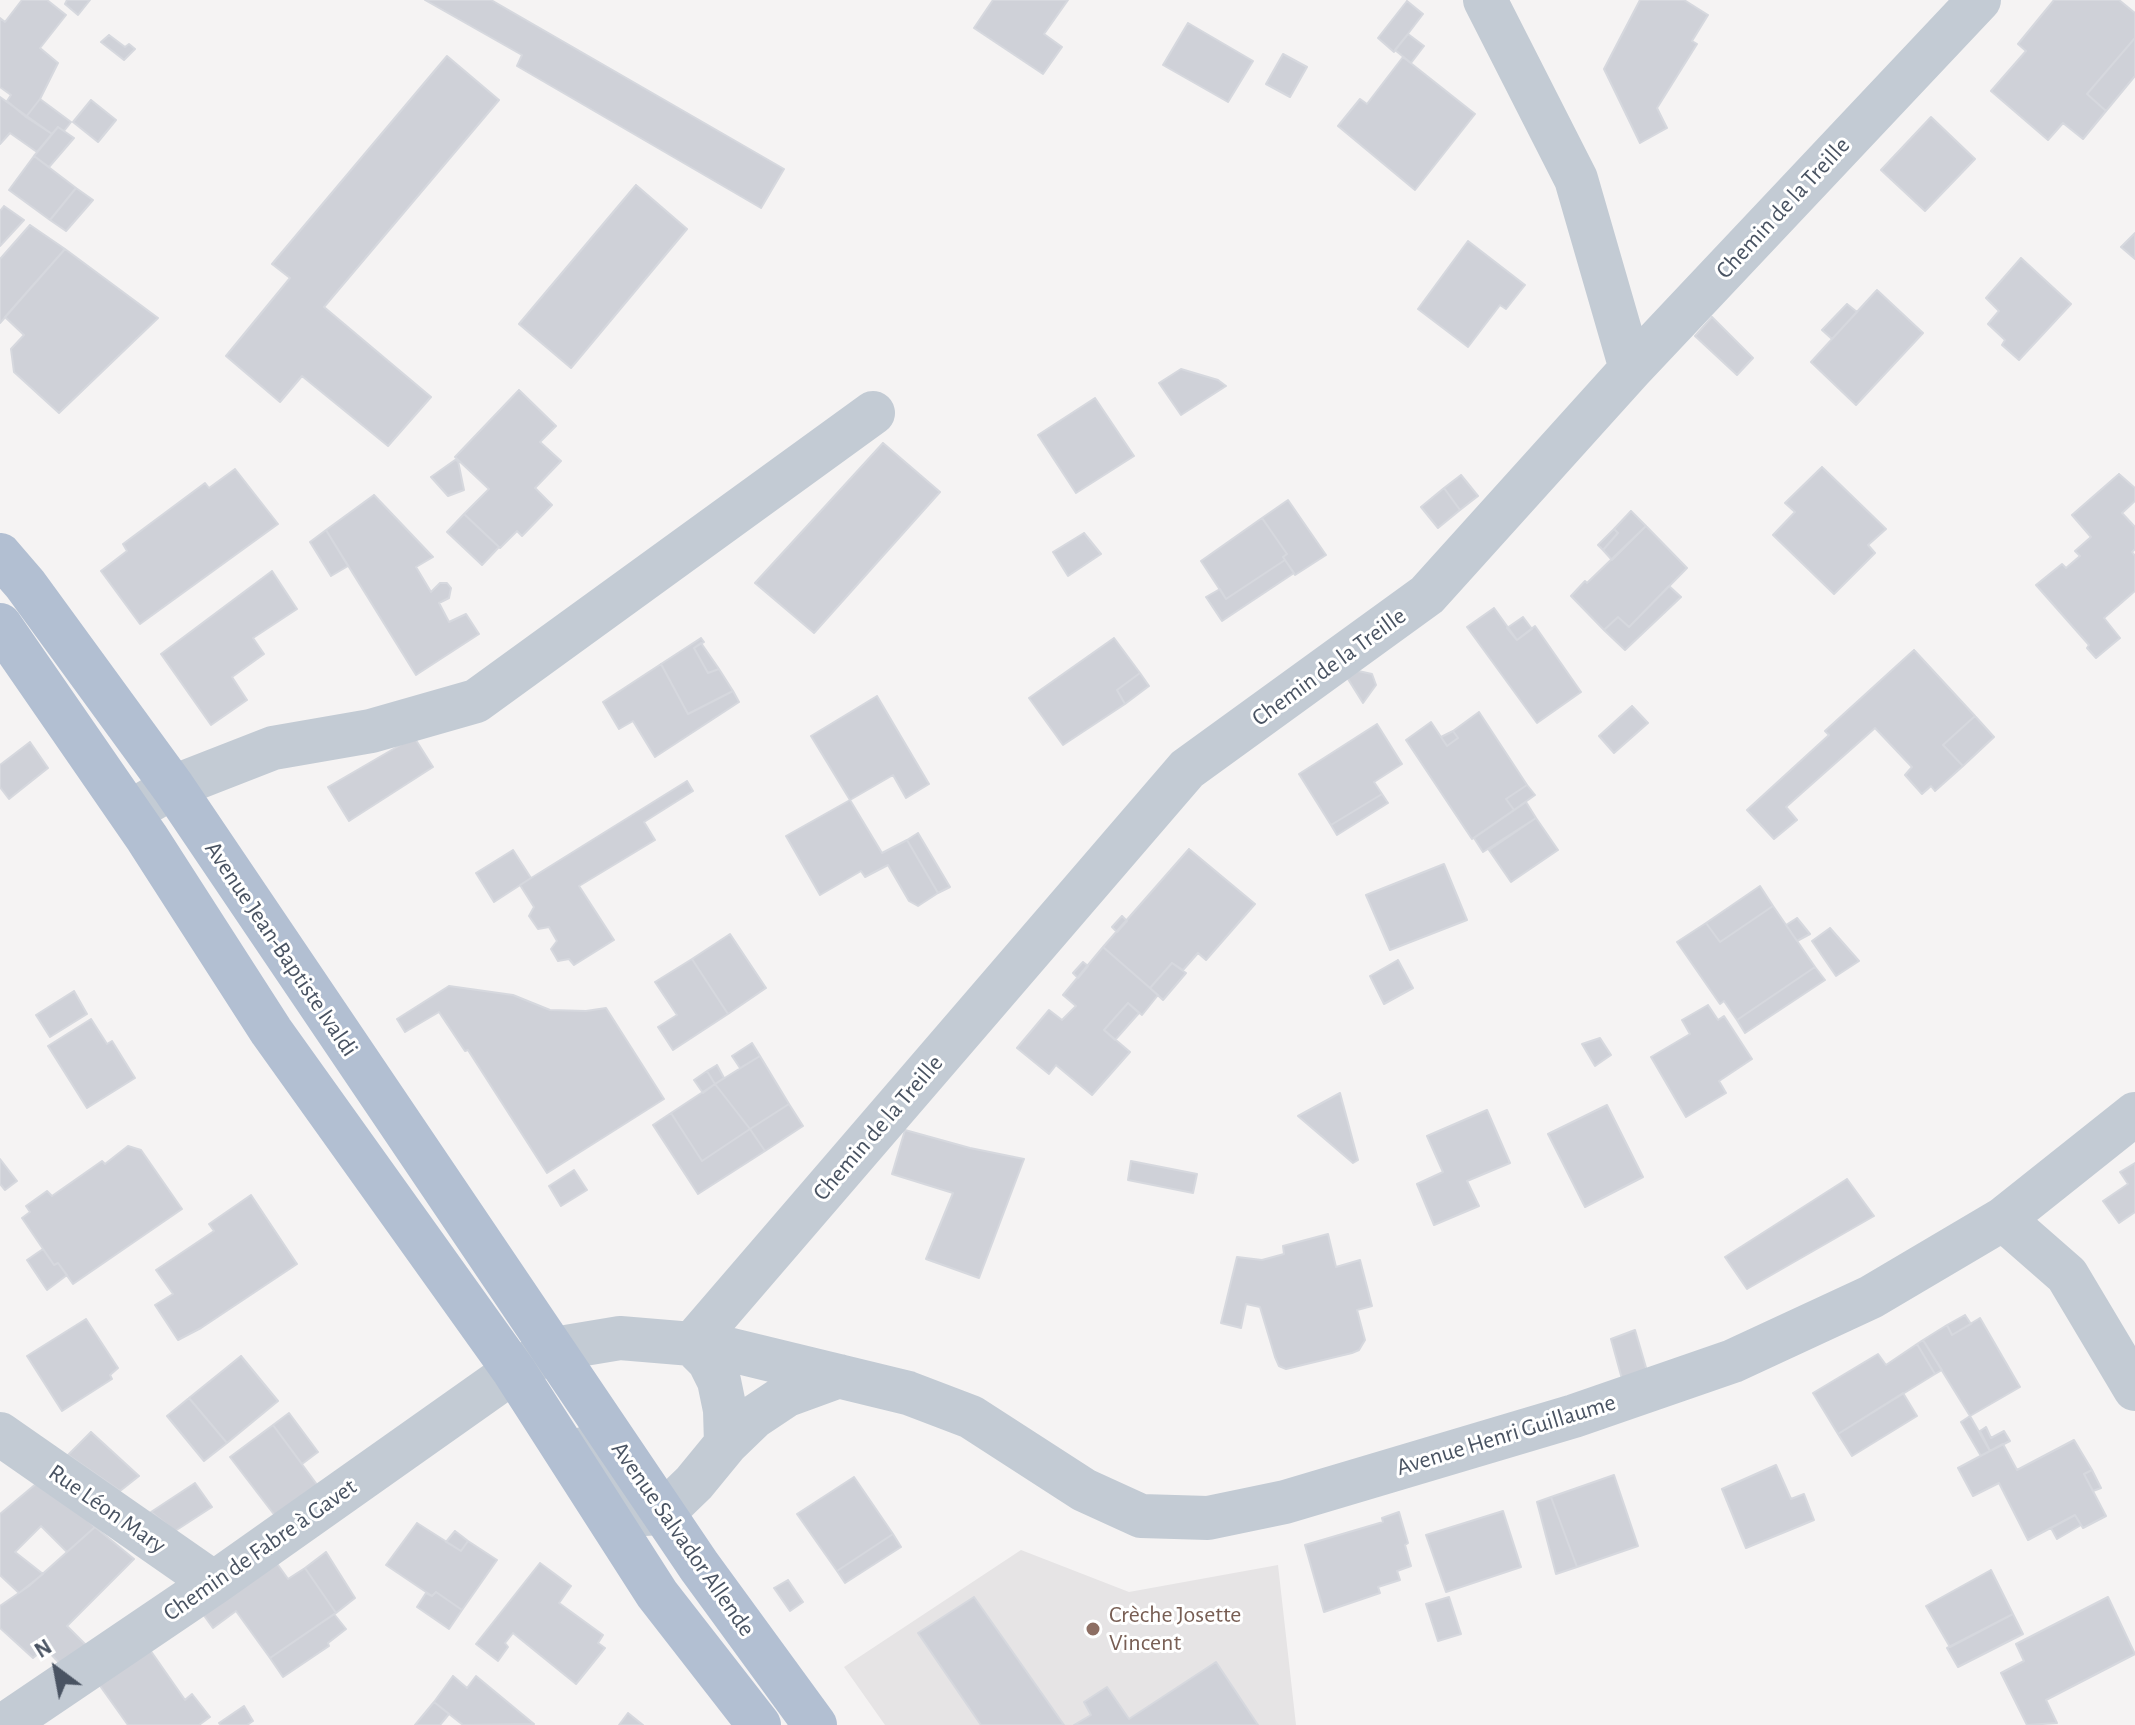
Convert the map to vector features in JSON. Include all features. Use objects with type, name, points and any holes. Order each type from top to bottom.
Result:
[{"type":"main road","name":"Avenue Jean-Baptiste Ivaldi","points":[[0,555],[25,584],[173,787],[498,1271],[554,1349]]},
{"type":"main road","name":"Avenue Jean-Baptiste Ivaldi","points":[[0,625],[130,812],[271,1031],[514,1371]]},
{"type":"main road","name":"Avenue Salvador Allende","points":[[554,1349],[663,1513],[815,1725]]},
{"type":"main road","name":"Avenue Salvador Allende","points":[[514,1371],[657,1594],[759,1725]]},
{"type":"street","points":[[1485,0],[1576,179],[1631,369]]},
{"type":"street","name":"Chemin de la Treille","points":[[692,1344],[1187,769],[1427,595],[1631,369],[1979,0]]},
{"type":"street","points":[[130,812],[173,787],[273,748],[371,731],[476,701],[873,413]]},
{"type":"street","name":"Avenue Henri Guillaume","points":[[514,1371],[554,1349],[620,1338],[727,1349],[908,1393],[971,1417],[1084,1490],[1141,1516],[1208,1518],[1285,1502],[1558,1421],[1733,1361],[1871,1297],[2003,1219],[2135,1114]]},
{"type":"street","points":[[2003,1219],[2067,1275],[2135,1389]]},
{"type":"street","points":[[692,1344],[709,1361],[719,1381],[725,1410],[726,1444]]},
{"type":"street","points":[[514,1371],[559,1410],[631,1511],[644,1514],[663,1513],[754,1417],[787,1395],[839,1376]]},
{"type":"street","name":"Chemin de Fabre à Gavet","points":[[4,1725],[214,1583],[514,1371]]},
{"type":"street","name":"Rue Léon Mary","points":[[0,1434],[214,1583]]},
{"type":"shaded area","name":"Crèche Josette Vincent","points":[[1021,1550],[1129,1592],[1278,1565],[1296,1725],[885,1725],[844,1667]]},
{"type":"building","points":[[22,0],[47,0],[66,15],[40,48],[58,63],[40,99],[26,117],[7,101],[11,95],[0,87],[0,18],[5,22]]},
{"type":"building","points":[[67,0],[90,0],[78,15],[65,4]]},
{"type":"building","points":[[425,0],[491,0],[784,169],[761,208],[517,66],[522,55]]},
{"type":"building","points":[[993,0],[1068,0],[1044,34],[1062,47],[1043,74],[974,28]]},
{"type":"building","points":[[1640,0],[1684,0],[1708,15],[1692,41],[1697,44],[1657,108],[1667,128],[1640,143],[1604,69]]},
{"type":"building","points":[[2054,0],[2119,0],[2135,13],[2135,38],[2087,94],[2106,111],[2083,139],[2063,123],[2048,140],[1991,91],[2026,51],[2018,44]]},
{"type":"building","points":[[1407,1],[1423,14],[1394,52],[1378,38]]},
{"type":"building","points":[[1188,23],[1253,61],[1228,102],[1163,65]]},
{"type":"building","points":[[1408,34],[1424,46],[1411,63],[1395,50]]},
{"type":"building","points":[[109,35],[125,47],[129,44],[135,49],[124,60],[101,42]]},
{"type":"building","points":[[2135,38],[2135,76],[2106,111],[2087,94]]},
{"type":"building","points":[[1283,54],[1307,67],[1290,97],[1266,84]]},
{"type":"building","points":[[447,56],[499,100],[324,307],[431,397],[388,446],[302,376],[280,402],[226,356],[290,278],[272,264]]},
{"type":"building","points":[[1403,57],[1475,114],[1415,190],[1338,126],[1360,99],[1367,104]]},
{"type":"building","points":[[0,97],[52,134],[37,152],[10,133],[0,144]]},
{"type":"building","points":[[40,99],[71,122],[64,131],[58,127],[52,134],[26,117]]},
{"type":"building","points":[[91,100],[116,120],[98,142],[73,122]]},
{"type":"building","points":[[1931,117],[1975,159],[1925,211],[1881,170]]},
{"type":"building","points":[[58,127],[74,138],[49,167],[34,156]]},
{"type":"building","points":[[34,156],[76,188],[50,220],[9,190]]},
{"type":"building","points":[[636,185],[687,229],[571,368],[519,324]]},
{"type":"building","points":[[76,188],[93,200],[66,231],[50,220]]},
{"type":"building","points":[[4,206],[24,220],[0,246],[0,211]]},
{"type":"building","points":[[30,225],[65,249],[0,323],[0,259]]},
{"type":"building","points":[[2135,233],[2135,259],[2121,247]]},
{"type":"building","points":[[1468,241],[1525,285],[1506,309],[1500,305],[1468,347],[1418,309]]},
{"type":"building","points":[[65,249],[158,318],[59,413],[14,372],[11,349],[24,335],[5,317]]},
{"type":"building","points":[[2021,258],[2071,304],[2019,360],[2002,345],[2005,340],[1988,324],[1999,311],[1986,298]]},
{"type":"building","points":[[1877,290],[1923,333],[1856,405],[1811,362]]},
{"type":"building","points":[[1847,304],[1857,312],[1832,339],[1822,330]]},
{"type":"building","points":[[1712,317],[1753,358],[1737,375],[1695,336]]},
{"type":"building","points":[[1181,369],[1218,380],[1226,386],[1181,415],[1159,383]]},
{"type":"building","points":[[519,390],[556,426],[540,442],[561,461],[535,488],[552,505],[522,536],[517,531],[500,548],[464,514],[489,489],[455,457]]},
{"type":"building","points":[[1095,398],[1134,456],[1076,493],[1038,435]]},
{"type":"building","points":[[883,443],[940,492],[814,633],[755,583]]},
{"type":"building","points":[[458,461],[464,490],[448,496],[431,477]]},
{"type":"building","points":[[1822,467],[1886,529],[1868,545],[1875,553],[1834,594],[1773,535],[1795,512],[1785,503]]},
{"type":"building","points":[[235,469],[278,524],[140,624],[101,571],[127,551],[123,544],[205,483],[209,488]]},
{"type":"building","points":[[2119,474],[2135,488],[2135,501],[2122,513],[2135,527],[2135,549],[2132,552],[2135,556],[2135,591],[2104,618],[2120,638],[2096,658],[2087,648],[2089,645],[2036,585],[2062,564],[2066,568],[2080,556],[2075,551],[2091,537],[2072,515]]},
{"type":"building","points":[[1461,475],[1478,496],[1460,510],[1444,488]]},
{"type":"building","points":[[1444,488],[1460,510],[1438,528],[1421,507]]},
{"type":"building","points":[[374,495],[433,557],[416,567],[431,592],[440,583],[447,583],[451,588],[449,598],[439,603],[449,622],[466,614],[479,634],[416,675],[326,530]]},
{"type":"building","points":[[1288,500],[1326,555],[1295,575],[1283,557],[1287,554],[1262,518]]},
{"type":"building","points":[[1631,511],[1646,526],[1612,560],[1603,550],[1618,533],[1614,529]]},
{"type":"building","points":[[464,514],[499,547],[482,565],[447,532]]},
{"type":"building","points":[[1262,518],[1287,554],[1283,557],[1285,560],[1226,599],[1201,561]]},
{"type":"building","points":[[1646,526],[1687,568],[1629,627],[1618,617],[1604,630],[1571,596]]},
{"type":"building","points":[[1614,529],[1618,533],[1603,550],[1598,545]]},
{"type":"building","points":[[326,530],[348,566],[331,576],[310,542]]},
{"type":"building","points":[[1084,533],[1101,554],[1068,576],[1053,552]]},
{"type":"building","points":[[1285,560],[1294,573],[1222,621],[1206,597],[1220,589],[1226,599]]},
{"type":"building","points":[[272,571],[297,609],[253,638],[264,654],[232,677],[247,700],[211,725],[161,654]]},
{"type":"building","points":[[1669,586],[1681,597],[1625,650],[1604,630],[1618,617],[1629,627]]},
{"type":"building","points":[[1494,608],[1517,640],[1535,626],[1581,692],[1537,723],[1467,627]]},
{"type":"building","points":[[1523,617],[1532,629],[1517,640],[1507,628]]},
{"type":"building","points":[[701,638],[704,642],[694,648],[708,673],[719,669],[733,691],[688,714],[661,664]]},
{"type":"building","points":[[1114,638],[1140,673],[1117,690],[1125,704],[1063,745],[1029,698]]},
{"type":"building","points":[[701,643],[719,669],[708,673],[694,648]]},
{"type":"building","points":[[1914,650],[1975,716],[1943,745],[1963,766],[1935,791],[1931,786],[1922,794],[1905,775],[1912,767],[1875,728],[1786,807],[1797,820],[1774,839],[1747,810],[1829,735],[1825,731]]},
{"type":"building","points":[[661,664],[688,714],[733,691],[739,702],[655,757],[633,721],[619,729],[603,702]]},
{"type":"building","points":[[1349,669],[1372,674],[1376,685],[1363,703],[1343,671]]},
{"type":"building","points":[[1140,673],[1149,686],[1125,704],[1117,690]]},
{"type":"building","points":[[877,696],[929,784],[906,798],[893,775],[850,800],[811,736]]},
{"type":"building","points":[[1632,706],[1648,723],[1614,753],[1599,736]]},
{"type":"building","points":[[1479,712],[1527,785],[1506,799],[1514,810],[1472,839],[1406,740],[1431,722],[1447,746],[1458,738],[1453,731]]},
{"type":"building","points":[[1975,716],[1994,737],[1963,766],[1943,745]]},
{"type":"building","points":[[1377,724],[1402,764],[1374,782],[1382,794],[1331,825],[1299,774]]},
{"type":"building","points":[[1453,731],[1458,738],[1447,746],[1441,737]]},
{"type":"building","points":[[414,737],[433,767],[349,821],[328,787]]},
{"type":"building","points":[[30,742],[48,768],[9,799],[0,787],[0,765]]},
{"type":"building","points":[[687,781],[693,791],[644,822],[655,840],[579,886],[614,940],[574,965],[569,959],[558,961],[551,949],[557,941],[549,927],[538,929],[529,916],[534,907],[520,885]]},
{"type":"building","points":[[1527,785],[1535,795],[1514,810],[1506,799]]},
{"type":"building","points":[[1382,794],[1388,803],[1337,835],[1331,825]]},
{"type":"building","points":[[850,800],[882,853],[907,840],[938,893],[918,906],[909,901],[888,865],[865,877],[861,871],[820,895],[786,836]]},
{"type":"building","points":[[1526,802],[1536,818],[1483,852],[1474,838]]},
{"type":"building","points":[[1536,818],[1558,850],[1511,882],[1489,850]]},
{"type":"building","points":[[918,833],[950,887],[938,893],[907,840]]},
{"type":"building","points":[[1189,849],[1255,904],[1206,960],[1198,953],[1183,970],[1172,963],[1150,988],[1103,947]]},
{"type":"building","points":[[513,850],[531,878],[494,902],[476,873]]},
{"type":"building","points":[[1444,864],[1467,920],[1390,950],[1366,895]]},
{"type":"building","points":[[1760,886],[1773,906],[1720,942],[1706,923]]},
{"type":"building","points":[[1773,906],[1815,967],[1737,1020],[1724,1001],[1720,1004],[1677,942],[1706,923],[1720,942]]},
{"type":"building","points":[[1122,916],[1127,921],[1117,932],[1112,927]]},
{"type":"building","points":[[1797,918],[1810,934],[1797,941],[1786,925]]},
{"type":"building","points":[[1830,928],[1859,961],[1836,976],[1812,941]]},
{"type":"building","points":[[730,934],[766,988],[728,1014],[692,959]]},
{"type":"building","points":[[1103,947],[1158,995],[1142,1015],[1128,1003],[1104,1030],[1130,1052],[1092,1095],[1056,1065],[1049,1074],[1017,1048],[1049,1010],[1062,1020],[1076,1006],[1063,995]]},
{"type":"building","points":[[692,959],[728,1014],[673,1050],[658,1027],[677,1015],[655,982]]},
{"type":"building","points":[[1398,960],[1413,988],[1384,1004],[1370,976]]},
{"type":"building","points":[[1083,962],[1088,966],[1078,978],[1073,973]]},
{"type":"building","points":[[1172,963],[1186,973],[1163,1000],[1150,988]]},
{"type":"building","points":[[1815,967],[1825,980],[1745,1033],[1737,1020]]},
{"type":"building","points":[[449,986],[513,995],[550,1010],[606,1008],[664,1099],[547,1173],[468,1050],[465,1051],[439,1012],[405,1032],[397,1019]]},
{"type":"building","points":[[74,991],[87,1014],[50,1037],[36,1015]]},
{"type":"building","points":[[1128,1003],[1139,1013],[1115,1040],[1104,1030]]},
{"type":"building","points":[[1708,1005],[1718,1020],[1724,1016],[1752,1059],[1719,1081],[1726,1093],[1686,1117],[1651,1057],[1690,1034],[1682,1020]]},
{"type":"building","points":[[91,1019],[107,1044],[112,1041],[135,1078],[87,1108],[48,1046]]},
{"type":"building","points":[[1600,1038],[1611,1055],[1595,1066],[1582,1044]]},
{"type":"building","points":[[752,1043],[760,1056],[740,1068],[732,1056]]},
{"type":"building","points":[[760,1056],[789,1104],[750,1129],[715,1084]]},
{"type":"building","points":[[717,1065],[724,1078],[715,1084],[707,1071]]},
{"type":"building","points":[[707,1071],[715,1084],[703,1093],[694,1080]]},
{"type":"building","points":[[715,1084],[750,1129],[702,1161],[671,1113]]},
{"type":"building","points":[[1340,1093],[1358,1160],[1353,1163],[1298,1116]]},
{"type":"building","points":[[789,1104],[803,1126],[765,1151],[750,1129]]},
{"type":"building","points":[[1607,1105],[1643,1177],[1585,1207],[1548,1134]]},
{"type":"building","points":[[1487,1110],[1510,1163],[1467,1181],[1479,1206],[1434,1225],[1417,1184],[1443,1172],[1427,1136]]},
{"type":"building","points":[[671,1113],[702,1161],[750,1129],[765,1151],[698,1194],[653,1125]]},
{"type":"building","points":[[905,1130],[1024,1159],[979,1278],[926,1259],[953,1193],[892,1174]]},
{"type":"building","points":[[128,1146],[141,1150],[182,1209],[73,1284],[58,1263],[54,1265],[22,1218],[30,1212],[26,1206],[47,1191],[52,1196]]},
{"type":"building","points":[[0,1159],[17,1181],[5,1190],[0,1184]]},
{"type":"building","points":[[1131,1161],[1197,1174],[1193,1193],[1128,1180]]},
{"type":"building","points":[[2135,1163],[2135,1212],[2119,1223],[2103,1201],[2128,1184],[2120,1172]]},
{"type":"building","points":[[574,1170],[587,1190],[561,1206],[549,1186]]},
{"type":"building","points":[[1847,1179],[1874,1216],[1747,1289],[1725,1257]]},
{"type":"building","points":[[251,1195],[297,1264],[178,1340],[155,1305],[173,1294],[156,1270],[214,1231],[209,1224]]},
{"type":"building","points":[[1328,1234],[1336,1267],[1360,1260],[1372,1306],[1357,1310],[1365,1340],[1359,1350],[1352,1353],[1286,1369],[1279,1366],[1275,1357],[1260,1307],[1246,1304],[1241,1328],[1221,1323],[1237,1257],[1262,1260],[1284,1254],[1283,1246]]},
{"type":"building","points":[[43,1249],[54,1265],[58,1263],[67,1275],[47,1290],[27,1260]]},
{"type":"building","points":[[1965,1315],[1971,1324],[1952,1335],[1947,1325]]},
{"type":"building","points":[[1980,1318],[2020,1387],[1970,1416],[1923,1340],[1947,1325],[1952,1335]]},
{"type":"building","points":[[86,1319],[118,1368],[110,1375],[112,1379],[62,1411],[27,1356]]},
{"type":"building","points":[[1635,1330],[1647,1371],[1622,1379],[1611,1339]]},
{"type":"building","points":[[1923,1340],[1942,1370],[1935,1374],[1917,1344]]},
{"type":"building","points":[[1917,1344],[1935,1374],[1838,1434],[1813,1393],[1878,1354],[1886,1365]]},
{"type":"building","points":[[241,1356],[278,1401],[227,1443],[189,1398]]},
{"type":"building","points":[[1903,1393],[1917,1416],[1852,1456],[1838,1434]]},
{"type":"building","points":[[189,1398],[227,1443],[204,1461],[167,1416]]},
{"type":"building","points":[[289,1413],[318,1452],[302,1464],[273,1425]]},
{"type":"building","points":[[1970,1416],[1990,1451],[1981,1456],[1961,1422]]},
{"type":"building","points":[[273,1425],[318,1486],[276,1517],[230,1457]]},
{"type":"building","points":[[1986,1427],[1991,1438],[2004,1431],[2010,1441],[1990,1451],[1980,1431]]},
{"type":"building","points":[[91,1432],[139,1476],[120,1491],[68,1455]]},
{"type":"building","points":[[2074,1440],[2092,1470],[2084,1474],[2106,1516],[2083,1528],[2075,1515],[2028,1540],[1999,1483],[1973,1496],[1958,1468],[2003,1444],[2017,1470]]},
{"type":"building","points":[[1776,1465],[1791,1499],[1804,1494],[1814,1520],[1746,1548],[1722,1489]]},
{"type":"building","points":[[2092,1470],[2101,1488],[2093,1491],[2084,1474]]},
{"type":"building","points":[[1614,1475],[1638,1546],[1577,1567],[1551,1497]]},
{"type":"building","points":[[854,1477],[893,1534],[837,1571],[797,1514]]},
{"type":"building","points":[[43,1478],[95,1527],[67,1552],[41,1526],[15,1552],[43,1574],[19,1593],[0,1575],[0,1514]]},
{"type":"building","points":[[195,1483],[212,1507],[175,1531],[151,1512]]},
{"type":"building","points":[[1551,1497],[1577,1567],[1556,1574],[1537,1502]]},
{"type":"building","points":[[1503,1511],[1521,1567],[1446,1592],[1426,1535]]},
{"type":"building","points":[[1399,1512],[1411,1566],[1397,1571],[1400,1580],[1378,1587],[1380,1593],[1324,1612],[1305,1545],[1383,1522],[1382,1518]]},
{"type":"building","points":[[2075,1515],[2081,1525],[2057,1539],[2051,1528]]},
{"type":"building","points":[[417,1523],[461,1551],[468,1541],[497,1560],[462,1610],[436,1592],[432,1596],[386,1565]]},
{"type":"building","points":[[95,1527],[134,1559],[67,1626],[90,1649],[63,1667],[45,1648],[33,1658],[0,1628],[0,1606],[29,1586]]},
{"type":"building","points":[[455,1531],[468,1541],[461,1551],[446,1542]]},
{"type":"building","points":[[893,1534],[901,1547],[845,1583],[837,1571]]},
{"type":"building","points":[[326,1552],[355,1598],[336,1613],[305,1568]]},
{"type":"building","points":[[273,1558],[288,1579],[305,1568],[336,1613],[270,1658],[236,1611],[213,1628],[200,1610]]},
{"type":"building","points":[[540,1563],[571,1586],[559,1603],[603,1635],[598,1643],[605,1648],[576,1684],[513,1633],[498,1661],[476,1644]]},
{"type":"building","points":[[1991,1570],[2013,1614],[1950,1647],[1926,1606]]},
{"type":"building","points":[[788,1580],[803,1602],[790,1611],[774,1588]]},
{"type":"building","points":[[436,1592],[462,1610],[449,1629],[417,1607],[426,1593],[432,1596]]},
{"type":"building","points":[[974,1597],[1064,1725],[981,1725],[918,1633]]},
{"type":"building","points":[[1449,1597],[1461,1634],[1438,1641],[1426,1604]]},
{"type":"building","points":[[2108,1597],[2135,1654],[2046,1700],[2057,1723],[2027,1725],[2001,1673],[2024,1661],[2016,1644]]},
{"type":"building","points":[[334,1614],[346,1629],[328,1643],[329,1646],[283,1677],[270,1658]]},
{"type":"building","points":[[2013,1614],[2023,1634],[1958,1667],[1947,1648]]},
{"type":"building","points":[[148,1647],[185,1700],[192,1694],[210,1717],[199,1725],[128,1725],[98,1683]]},
{"type":"building","points":[[1216,1662],[1258,1725],[1074,1725],[1091,1715],[1084,1702],[1107,1687],[1129,1719]]},
{"type":"building","points":[[453,1676],[467,1688],[476,1676],[534,1724],[463,1725],[434,1702]]},
{"type":"building","points":[[434,1702],[449,1714],[440,1725],[415,1725]]},
{"type":"building","points":[[244,1706],[253,1721],[247,1725],[219,1723]]},
{"type":"building","points":[[628,1713],[643,1725],[619,1725]]},
{"type":"place","name":"Crèche Josette Vincent","points":[[1093,1629]]}]
